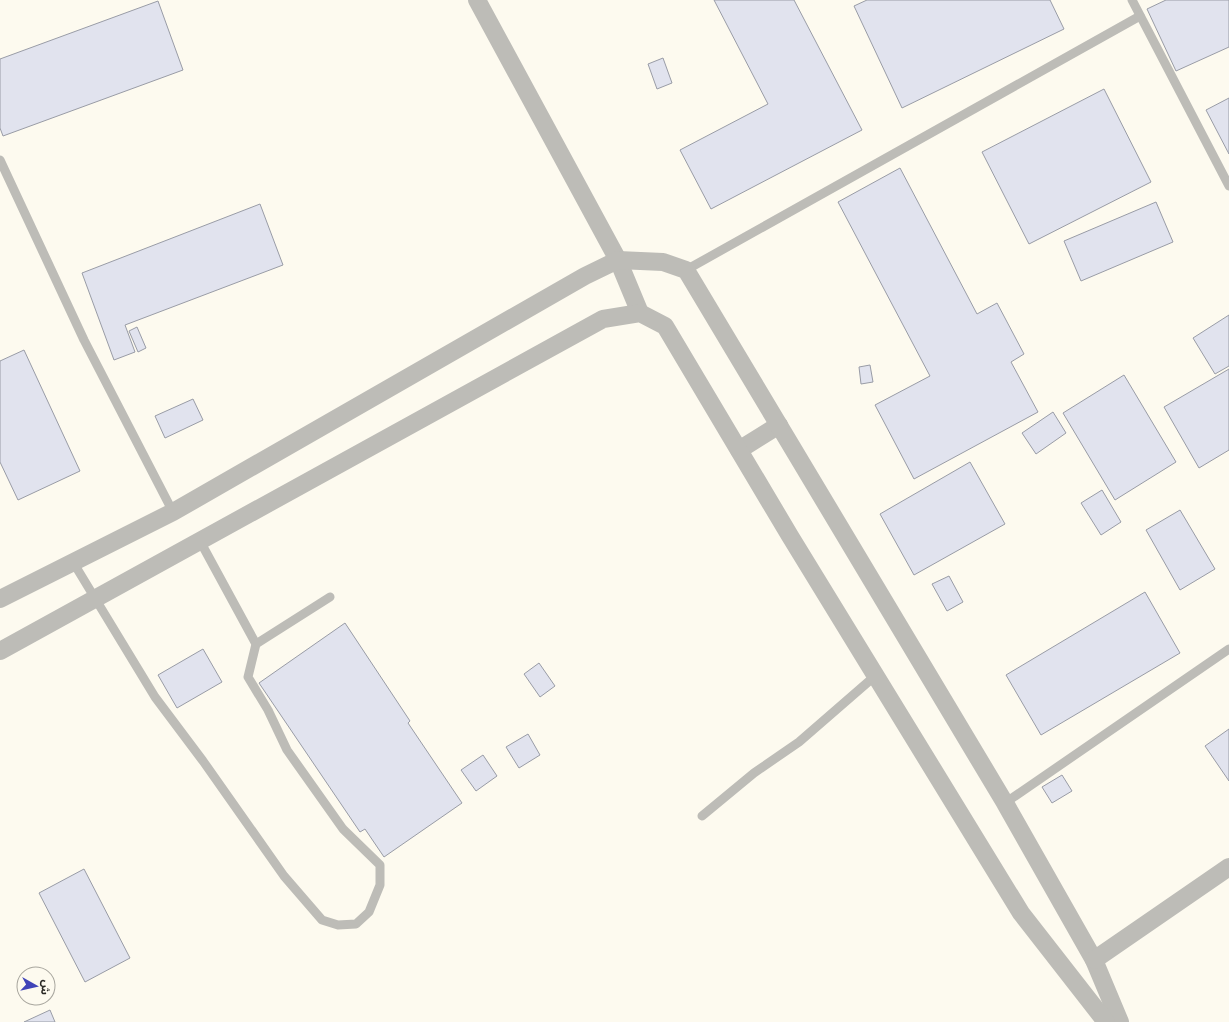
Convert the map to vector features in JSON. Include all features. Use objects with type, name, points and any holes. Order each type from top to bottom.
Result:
[{"type":"street","points":[[477,0],[618,260],[640,313]]},
{"type":"street","points":[[0,599],[173,512],[585,276],[618,260],[663,262],[686,270],[1006,803],[1094,960],[1120,1022]]},
{"type":"street","points":[[0,651],[603,318],[640,313],[665,326],[875,676],[1021,914],[1106,1022]]},
{"type":"street","points":[[739,450],[779,425]]},
{"type":"street","points":[[1094,960],[1229,867]]},
{"type":"lane","points":[[1132,0],[1229,186]]},
{"type":"lane","points":[[686,270],[1140,16]]},
{"type":"lane","points":[[0,160],[84,340],[173,512]]},
{"type":"lane","points":[[73,562],[155,697],[203,761],[284,876],[322,920],[338,925],[356,924],[369,912],[380,885],[380,865],[343,829],[287,750],[268,710],[248,677],[256,644],[200,541]]},
{"type":"lane","points":[[256,644],[330,598]]},
{"type":"lane","points":[[1006,803],[1229,649]]},
{"type":"lane","points":[[702,816],[754,773],[799,742],[875,676]]},
{"type":"building","points":[[714,0],[794,0],[862,130],[711,209],[680,150],[768,104]]},
{"type":"building","points":[[867,0],[1050,0],[1064,29],[902,108],[854,6]]},
{"type":"building","points":[[1166,0],[1229,0],[1229,47],[1176,71],[1147,9]]},
{"type":"building","points":[[158,1],[183,70],[3,136],[0,128],[0,59]]},
{"type":"building","points":[[663,58],[672,83],[657,89],[648,64]]},
{"type":"building","points":[[1104,89],[1151,182],[1029,244],[982,152]]},
{"type":"building","points":[[1229,98],[1229,154],[1206,110]]},
{"type":"building","points":[[900,168],[977,314],[997,303],[1024,354],[1011,362],[1038,412],[914,479],[875,405],[930,376],[838,202]]},
{"type":"building","points":[[1156,202],[1173,242],[1081,281],[1064,241]]},
{"type":"building","points":[[260,204],[283,265],[125,325],[135,352],[114,360],[82,273]]},
{"type":"building","points":[[1229,315],[1229,366],[1215,374],[1193,338]]},
{"type":"building","points":[[137,327],[146,348],[138,352],[129,331]]},
{"type":"building","points":[[24,350],[80,471],[18,500],[0,462],[0,361]]},
{"type":"building","points":[[870,365],[873,382],[861,384],[859,367]]},
{"type":"building","points":[[1229,369],[1229,450],[1199,468],[1164,407]]},
{"type":"building","points":[[1124,375],[1176,462],[1115,500],[1063,413]]},
{"type":"building","points":[[193,399],[203,420],[165,438],[155,416]]},
{"type":"building","points":[[1053,412],[1066,433],[1036,454],[1022,433]]},
{"type":"building","points":[[970,462],[1005,524],[914,575],[880,514]]},
{"type":"building","points":[[1102,490],[1121,522],[1101,535],[1081,503]]},
{"type":"building","points":[[1180,510],[1215,569],[1180,590],[1146,530]]},
{"type":"building","points":[[949,576],[963,602],[947,611],[932,584]]},
{"type":"building","points":[[1145,592],[1180,653],[1041,735],[1006,675]]},
{"type":"building","points":[[345,623],[410,721],[408,723],[462,803],[384,857],[365,829],[360,832],[259,683]]},
{"type":"building","points":[[203,649],[222,682],[177,708],[158,675]]},
{"type":"building","points":[[539,663],[555,686],[540,697],[524,674]]},
{"type":"building","points":[[1229,729],[1229,781],[1205,746]]},
{"type":"building","points":[[528,734],[540,755],[519,768],[506,747]]},
{"type":"building","points":[[483,755],[497,776],[476,791],[461,770]]},
{"type":"building","points":[[1062,775],[1072,791],[1052,803],[1042,787]]},
{"type":"building","points":[[84,869],[130,958],[85,982],[39,893]]},
{"type":"building","points":[[50,1010],[55,1022],[24,1022]]}]
